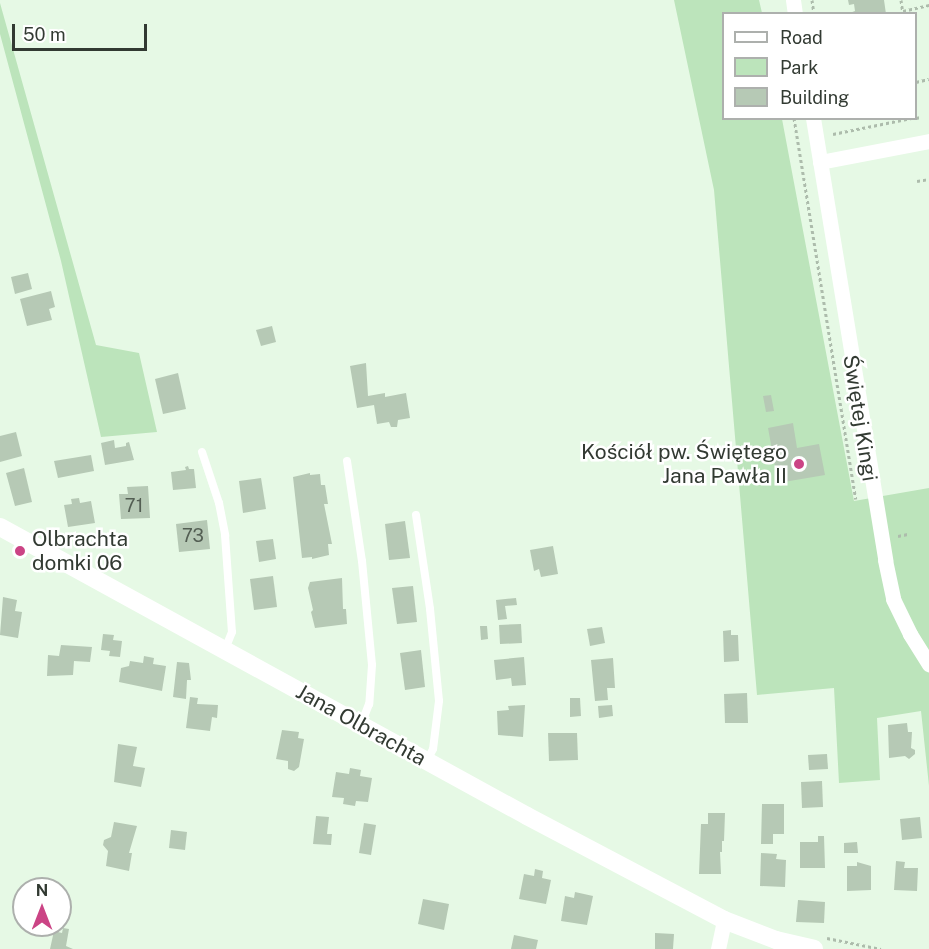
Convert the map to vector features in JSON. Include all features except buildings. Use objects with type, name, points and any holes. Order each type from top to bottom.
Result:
[{"type":"street","name":"Świętej Kingi","points":[[813,120],[873,496],[893,599],[910,634],[929,665]]},
{"type":"street","points":[[820,162],[929,141]]},
{"type":"street","name":"Jana Olbrachta","points":[[0,527],[224,651],[724,920],[776,940],[814,949]]},
{"type":"street","points":[[718,949],[724,920]]},
{"type":"lane","points":[[202,452],[219,503],[225,535],[232,632],[224,651]]},
{"type":"lane","points":[[347,461],[362,561],[372,665],[369,704],[361,725]]},
{"type":"lane","points":[[416,515],[430,609],[439,701],[433,749],[427,761]]},
{"type":"path","points":[[901,0],[903,12],[929,5]]},
{"type":"path","points":[[917,118],[921,117]]},
{"type":"path","points":[[794,120],[856,499]]},
{"type":"path","points":[[833,134],[896,120]]},
{"type":"path","points":[[917,181],[929,179]]},
{"type":"green space","points":[[674,0],[759,0],[762,12],[722,12],[722,120],[782,120],[854,501],[929,488],[929,786],[921,711],[877,718],[880,780],[839,783],[834,688],[757,695],[714,190]]},
{"type":"green space","points":[[0,3],[96,345],[139,353],[157,432],[101,437],[61,261],[0,34]]},
{"type":"place","name":"Kościół pw. Świętego Jana Pawła II","points":[[799,464]]},
{"type":"place","name":"Olbrachta domki 06","points":[[20,551]]}]
